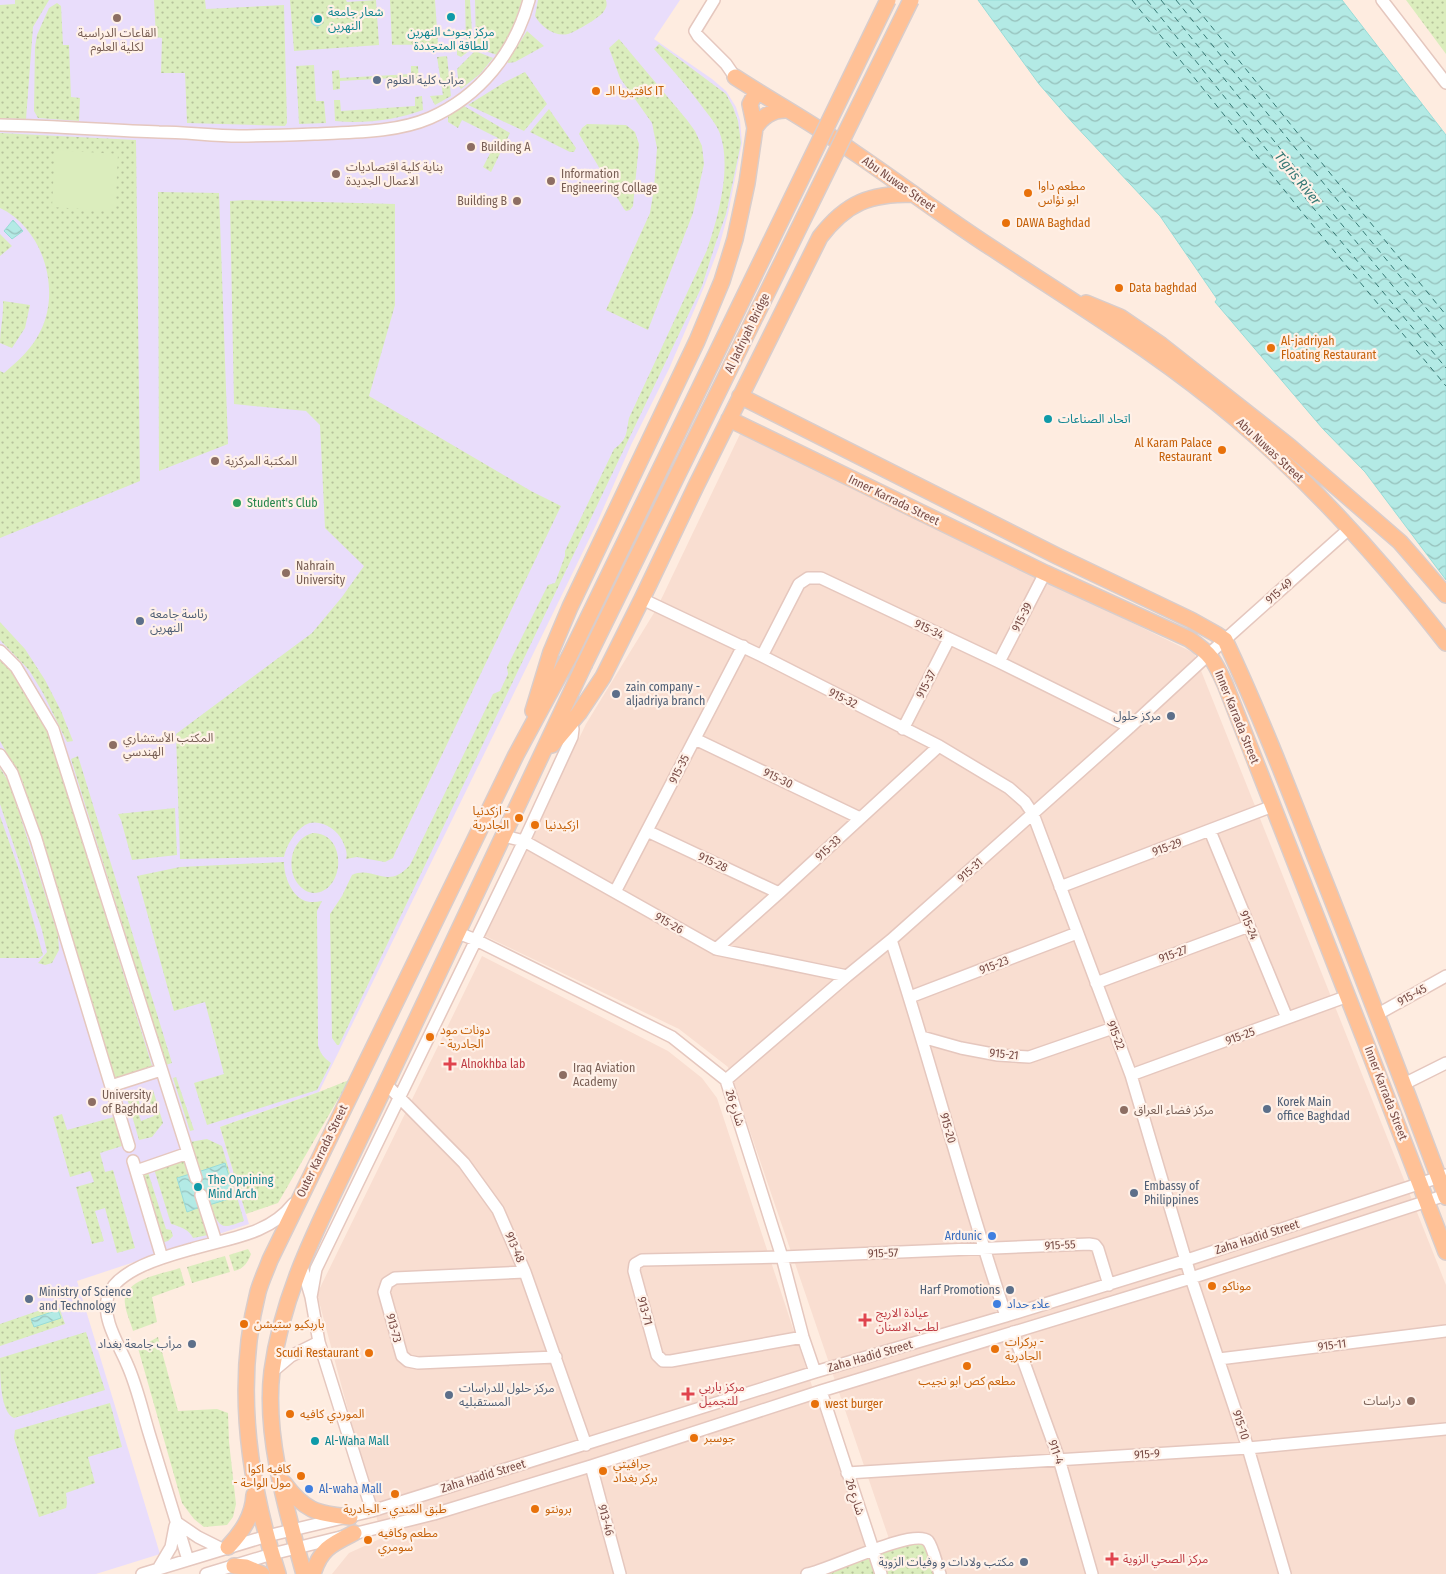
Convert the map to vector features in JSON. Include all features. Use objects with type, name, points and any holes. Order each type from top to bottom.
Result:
[{"type":"main road","name":"Al Jadriyah Bridge","points":[[516,755],[569,658],[888,0]]},
{"type":"main road","name":"Al Jadriyah Bridge","points":[[537,764],[911,0]]},
{"type":"main road","name":"Abu Nuwas Street","points":[[735,77],[854,152],[912,194],[1152,355],[1234,418],[1302,480],[1350,528],[1446,642]]},
{"type":"main road","points":[[735,77],[755,128]]},
{"type":"main road","points":[[516,755],[527,729],[551,652],[570,606],[697,341],[717,294],[729,260],[742,211],[755,128],[750,104],[757,91]]},
{"type":"main road","points":[[755,128],[768,114],[778,110],[788,110]]},
{"type":"main road","points":[[304,1574],[303,1546],[281,1479],[273,1442],[271,1415],[272,1372],[288,1298],[301,1263],[537,764],[596,690],[814,246],[827,228],[842,213],[863,200],[876,196],[912,194]]},
{"type":"main road","name":"Abu Nuwas Street","points":[[1061,293],[1120,317],[1161,345],[1245,410],[1400,542],[1446,595]]},
{"type":"main road","name":"Inner Karrada Street","points":[[740,396],[1057,556],[1191,620],[1225,640],[1297,810],[1442,1176],[1446,1195]]},
{"type":"main road","name":"Inner Karrada Street","points":[[729,419],[1045,573],[1189,639],[1209,654],[1225,684],[1446,1252]]},
{"type":"main road","name":"Outer Karrada Street","points":[[278,1574],[254,1484],[249,1443],[246,1377],[248,1346],[259,1291],[270,1260],[305,1186],[516,755]]},
{"type":"main road","points":[[281,1479],[294,1497],[303,1505],[331,1516],[350,1517]]},
{"type":"main road","points":[[225,1548],[238,1537],[249,1517],[254,1498],[254,1484]]},
{"type":"main road","points":[[313,1574],[326,1548],[354,1533]]},
{"type":"main road","points":[[234,1566],[246,1567],[262,1574]]},
{"type":"street","points":[[0,124],[237,136],[345,133],[388,129],[411,124],[428,118],[460,101],[488,76],[507,52],[521,25],[529,0]]},
{"type":"street","points":[[714,0],[695,31],[726,64],[735,77]]},
{"type":"street","points":[[1382,0],[1446,83]]},
{"type":"street","name":"915-49","points":[[1209,654],[1350,528]]},
{"type":"street","name":"915-39","points":[[999,662],[1045,573]]},
{"type":"street","name":"915-34","points":[[762,656],[799,584],[808,578],[822,578],[1130,727]]},
{"type":"street","name":"915-32","points":[[642,599],[743,646],[939,746],[1008,788],[1025,802],[1032,814]]},
{"type":"street","name":"915-37","points":[[904,729],[949,639]]},
{"type":"street","name":"915-35","points":[[615,892],[743,646]]},
{"type":"street","points":[[0,651],[16,667],[52,729],[196,1178]]},
{"type":"street","name":"915-31","points":[[726,1080],[891,940],[1209,654]]},
{"type":"street","points":[[311,1297],[316,1269],[524,841],[572,736],[573,729],[571,723]]},
{"type":"street","name":"915-30","points":[[695,739],[860,818]]},
{"type":"street","name":"915-33","points":[[716,949],[939,746]]},
{"type":"street","points":[[0,755],[12,773],[36,839],[129,1146]]},
{"type":"street","name":"915-29","points":[[1060,887],[1273,806]]},
{"type":"street","name":"915-22","points":[[1032,814],[1132,1075],[1192,1278]]},
{"type":"street","name":"915-28","points":[[647,831],[779,893]]},
{"type":"street","name":"915-24","points":[[1210,831],[1287,1018]]},
{"type":"street","name":"915-26","points":[[504,836],[524,841],[716,949],[847,976]]},
{"type":"street","name":"915-27","points":[[1096,982],[1249,926]]},
{"type":"street","name":"شارع 26","points":[[458,933],[476,940],[672,1037],[726,1080],[782,1257],[803,1337],[815,1372]]},
{"type":"street","name":"915-23","points":[[910,997],[1077,933]]},
{"type":"street","name":"915-20","points":[[891,940],[1006,1316]]},
{"type":"street","name":"915-45","points":[[1378,1014],[1446,976]]},
{"type":"street","name":"915-25","points":[[1132,1075],[1348,996]]},
{"type":"street","name":"915-21","points":[[922,1037],[970,1050],[998,1055],[1029,1056],[1113,1028]]},
{"type":"street","points":[[1404,1084],[1446,1063]]},
{"type":"street","points":[[111,1086],[161,1070]]},
{"type":"street","name":"913-48","points":[[386,1084],[464,1163],[498,1210],[525,1272],[586,1445]]},
{"type":"street","points":[[162,1258],[135,1166],[188,1153]]},
{"type":"street","name":"Zaha Hadid Street","points":[[142,1574],[267,1536],[372,1511],[815,1372],[1109,1285],[1442,1176]]},
{"type":"street","points":[[188,1560],[131,1373],[112,1330],[107,1309],[108,1296],[113,1287],[130,1272],[151,1262],[216,1242],[244,1236],[269,1225],[286,1213],[305,1186]]},
{"type":"street","points":[[201,1195],[216,1242]]},
{"type":"street","name":"Zaha Hadid Street","points":[[206,1574],[272,1554],[434,1514],[591,1466],[821,1391],[1192,1278],[1446,1195]]},
{"type":"street","name":"915-55","points":[[984,1249],[1095,1245],[1098,1249],[1109,1285]]},
{"type":"street","name":"915-57","points":[[782,1257],[984,1249]]},
{"type":"street","name":"913-71","points":[[782,1257],[642,1260],[635,1264],[634,1271],[657,1356],[663,1361],[803,1337]]},
{"type":"street","points":[[301,1263],[311,1297],[319,1342],[372,1511]]},
{"type":"street","name":"913-73","points":[[525,1272],[396,1278],[387,1283],[384,1292],[402,1356],[408,1361],[418,1363],[556,1358]]},
{"type":"street","name":"915-10","points":[[1192,1278],[1248,1448],[1285,1574]]},
{"type":"street","name":"911-4","points":[[1013,1332],[1059,1459],[1092,1574]]},
{"type":"street","name":"915-11","points":[[1219,1359],[1446,1332]]},
{"type":"street","points":[[272,1372],[291,1356],[319,1342]]},
{"type":"street","name":"شارع 26","points":[[821,1391],[881,1574]]},
{"type":"street","name":"915-9","points":[[847,1473],[1248,1448],[1446,1429]]},
{"type":"street","name":"913-46","points":[[591,1466],[620,1574]]},
{"type":"street","points":[[176,1522],[198,1537],[225,1548]]},
{"type":"street","points":[[158,1569],[171,1547],[176,1522]]},
{"type":"street","points":[[807,1574],[812,1574],[873,1550],[915,1538],[923,1538],[929,1542],[940,1574]]},
{"type":"shaded area","name":"Nahrain University","points":[[0,0],[680,0],[654,39],[712,79],[726,91],[736,107],[740,120],[742,143],[728,214],[719,247],[669,369],[631,445],[597,523],[319,1092],[220,1127],[249,1224],[77,1281],[160,1554],[96,1574],[0,1574]]},
{"type":"shaded area","points":[[741,432],[1194,653],[1446,1285],[1446,1574],[901,1574],[728,1067],[679,1029],[483,935],[586,724],[657,608]]},
{"type":"shaded area","points":[[482,956],[668,1051],[702,1078],[717,1098],[874,1574],[332,1574],[349,1553],[382,1538],[317,1294]]},
{"type":"green space","points":[[15,0],[49,0],[33,27],[26,119],[0,118],[0,5],[15,4]]},
{"type":"green space","points":[[154,0],[205,0],[206,9],[284,5],[287,123],[285,126],[187,123],[185,73],[161,73],[162,38],[156,37]]},
{"type":"green space","points":[[290,0],[346,0],[347,2],[376,0],[379,45],[294,51]]},
{"type":"green space","points":[[390,0],[435,0],[438,44],[392,45]]},
{"type":"green space","points":[[465,0],[470,0],[473,48],[461,57],[457,55],[457,47],[466,45]]},
{"type":"green space","points":[[475,0],[522,0],[512,31],[497,55],[476,48]]},
{"type":"green space","points":[[538,0],[606,0],[607,4],[602,14],[571,33],[563,35],[553,33],[535,16]]},
{"type":"green space","points":[[1406,0],[1446,0],[1446,54]]},
{"type":"green space","points":[[57,3],[61,6],[63,45],[69,45],[71,97],[80,98],[79,121],[38,118],[34,111],[35,47],[37,35],[49,8]]},
{"type":"green space","points":[[527,31],[544,46],[515,62],[508,63],[508,61]]},
{"type":"green space","points":[[619,39],[695,131],[702,146],[704,164],[693,213],[648,330],[606,310],[650,213],[657,148],[652,123],[620,78],[609,48]]},
{"type":"green space","points":[[659,44],[726,94],[733,107],[738,121],[741,143],[726,214],[702,286],[339,1045],[337,1045],[332,1038],[330,914],[342,896],[352,875],[367,873],[387,877],[394,876],[410,865],[493,694],[500,691],[508,674],[507,667],[548,585],[555,583],[565,551],[614,449],[624,439],[629,418],[707,250],[719,209],[724,179],[724,150],[721,137],[715,124],[701,105],[654,49]]},
{"type":"green space","points":[[475,51],[493,58],[480,74],[461,89],[457,69]]},
{"type":"green space","points":[[447,56],[451,96],[435,105],[430,96],[443,95],[437,57]]},
{"type":"green space","points":[[314,65],[316,101],[324,101],[326,123],[299,124],[296,66]]},
{"type":"green space","points":[[411,66],[418,66],[419,85],[412,85],[412,77],[340,81],[340,89],[333,90],[332,71],[339,70],[340,78],[411,74]]},
{"type":"green space","points":[[525,72],[547,104],[524,131],[468,105],[505,82]]},
{"type":"green space","points":[[422,96],[423,110],[391,119],[335,121],[334,100],[340,100],[341,111],[415,106],[415,97]]},
{"type":"green space","points":[[464,106],[510,133],[491,172],[483,167],[498,138],[462,120],[458,128],[448,122],[448,116]]},
{"type":"green space","points":[[549,109],[576,148],[574,152],[570,152],[530,132]]},
{"type":"green space","points":[[587,124],[626,125],[635,132],[639,144],[633,206],[630,210],[626,211],[624,209],[579,134]]},
{"type":"green space","points":[[0,133],[136,140],[140,481],[0,538],[0,371],[4,373],[34,343],[47,314],[49,296],[44,261],[37,245],[15,217],[0,208]]},
{"type":"green space","points":[[55,150],[118,154],[115,211],[52,207]]},
{"type":"green space","points":[[158,192],[219,193],[228,444],[159,471]]},
{"type":"green space","points":[[230,201],[395,204],[395,305],[369,396],[531,491],[561,506],[393,858],[385,862],[357,857],[346,859],[346,850],[340,836],[327,825],[316,822],[305,825],[294,835],[284,857],[180,859],[176,734],[312,633],[342,597],[364,566],[325,528],[320,425],[306,411],[234,404]]},
{"type":"green space","points":[[0,234],[12,246],[0,256]]},
{"type":"green space","points":[[3,301],[30,305],[25,328],[12,348],[0,343]]},
{"type":"green space","points":[[0,622],[25,649],[45,680],[61,711],[73,741],[67,742],[43,693],[29,670],[0,640]]},
{"type":"green space","points":[[0,659],[11,671],[48,731],[153,1069],[113,1079],[22,780],[0,741]]},
{"type":"green space","points":[[78,756],[172,1063],[166,1065],[71,759]]},
{"type":"green space","points":[[0,768],[10,784],[58,935],[59,950],[52,963],[45,965],[38,963],[47,952],[42,930],[0,804]]},
{"type":"green space","points":[[175,808],[177,855],[132,860],[118,814]]},
{"type":"green space","points":[[0,816],[19,870],[43,955],[39,958],[0,958]]},
{"type":"green space","points":[[313,833],[324,836],[332,842],[337,852],[338,863],[337,874],[332,883],[324,890],[314,893],[301,888],[298,884],[294,877],[291,862],[300,841]]},
{"type":"green space","points":[[284,862],[285,872],[291,888],[298,897],[305,901],[322,901],[317,911],[318,1045],[323,1055],[331,1063],[317,1090],[207,1125],[194,1083],[224,1074],[205,1002],[174,1011],[137,876],[180,867]]},
{"type":"green space","points":[[176,1077],[194,1130],[190,1131],[173,1078]]},
{"type":"green space","points":[[349,1080],[278,1203],[246,1214],[220,1127]]},
{"type":"green space","points":[[153,1090],[163,1123],[152,1137],[139,1140],[127,1098],[137,1094],[140,1105],[136,1106],[141,1121],[154,1116],[150,1102],[145,1103],[142,1093]]},
{"type":"green space","points":[[62,1114],[67,1130],[114,1117],[122,1146],[100,1153],[105,1172],[113,1170],[135,1248],[117,1253],[105,1208],[95,1211],[104,1241],[92,1244],[76,1187],[94,1182],[90,1171],[70,1177],[53,1117]]},
{"type":"green space","points":[[207,1139],[222,1146],[244,1221],[230,1226],[219,1223],[209,1205],[225,1163],[198,1172],[190,1142]]},
{"type":"green space","points":[[185,1161],[190,1174],[177,1179],[187,1211],[200,1207],[208,1235],[193,1238],[192,1235],[181,1227],[171,1224],[154,1169]]},
{"type":"green space","points":[[148,1172],[166,1229],[171,1230],[173,1236],[168,1241],[161,1243],[142,1174]]},
{"type":"green space","points":[[248,1249],[251,1254],[247,1262],[243,1267],[234,1271],[229,1255]]},
{"type":"green space","points":[[225,1256],[230,1272],[192,1283],[187,1267]]},
{"type":"green space","points":[[180,1268],[185,1285],[152,1297],[157,1322],[133,1331],[125,1304],[126,1296],[130,1289],[136,1283],[154,1275]]},
{"type":"green space","points":[[58,1304],[65,1324],[0,1346],[0,1324]]},
{"type":"green space","points":[[86,1332],[105,1390],[14,1418],[9,1414],[3,1401],[0,1358]]},
{"type":"green space","points":[[158,1337],[178,1411],[217,1409],[228,1413],[229,1442],[236,1504],[233,1517],[227,1525],[204,1527],[194,1519],[182,1503],[138,1348]]},
{"type":"green space","points":[[110,1403],[122,1447],[88,1457],[95,1483],[66,1493],[66,1508],[39,1517],[14,1438],[15,1430]]},
{"type":"green space","points":[[916,1541],[927,1550],[935,1574],[888,1574],[882,1551]]},
{"type":"green space","points":[[870,1558],[876,1574],[827,1574]]},
{"type":"water","name":"Tigris River","points":[[978,0],[1342,0],[1446,135],[1446,580],[1365,472],[1323,429],[1215,302],[1217,299],[1160,216],[1039,84]]},
{"type":"water","points":[[315,14],[319,14],[323,20],[319,26],[315,26],[311,22],[311,18]]},
{"type":"water","points":[[13,220],[23,231],[12,239],[4,231]]},
{"type":"water","points":[[225,1163],[235,1197],[209,1205],[198,1172]]},
{"type":"water","points":[[190,1174],[200,1207],[187,1212],[177,1178]]},
{"type":"water","points":[[58,1310],[61,1318],[34,1327],[31,1319]]},
{"type":"ferry route","points":[[1132,0],[1301,211],[1446,386]]},
{"type":"ferry route","points":[[1147,0],[1310,204],[1446,368]]},
{"type":"ferry route","points":[[1161,0],[1319,197],[1446,350]]},
{"type":"ferry route","points":[[1176,0],[1446,332]]},
{"type":"ferry route","points":[[1190,0],[1446,315]]},
{"type":"place","name":"مركز بحوث النهرين للطاقة المتجددة","points":[[451,17]]},
{"type":"place","name":"القاعات الدراسية لكلية العلوم","points":[[117,18]]},
{"type":"place","name":"شعار جامعة النهرين","points":[[318,19]]},
{"type":"place","name":"مرأب كلية العلوم","points":[[377,80]]},
{"type":"place","name":"كافتيريا الـ IT","points":[[596,91]]},
{"type":"place","name":"Building A","points":[[471,147]]},
{"type":"place","name":"بناية كلية اقتصاديات الاعمال الجديدة","points":[[336,174]]},
{"type":"place","name":"Information Engineering Collage","points":[[551,181]]},
{"type":"place","name":"مطعم داوا ابو نؤاس","points":[[1028,193]]},
{"type":"place","name":"Building B","points":[[517,201]]},
{"type":"place","name":"DAWA Baghdad","points":[[1006,223]]},
{"type":"place","name":"Data baghdad","points":[[1119,288]]},
{"type":"place","name":"Al-jadriyah Floating Restaurant","points":[[1271,348]]},
{"type":"place","name":"اتحاد الصناعات","points":[[1048,419]]},
{"type":"place","name":"Al Karam Palace Restaurant","points":[[1222,450]]},
{"type":"place","name":"المكتبة المركزية","points":[[215,461]]},
{"type":"place","name":"Student's Club","points":[[237,503]]},
{"type":"place","name":"Nahrain University","points":[[286,573]]},
{"type":"place","name":"رئاسة جامعة النهرين","points":[[140,621]]},
{"type":"place","name":"zain company - aljadriya branch","points":[[616,694]]},
{"type":"place","name":"مركز حلول","points":[[1171,716]]},
{"type":"place","name":"المكتب الأستشاري الهندسي","points":[[113,745]]},
{"type":"place","name":"ازكدنيا - الجادرية","points":[[519,818]]},
{"type":"place","name":"ازكيدنيا","points":[[535,825]]},
{"type":"place","name":"دونات مود - الجادرية","points":[[430,1037]]},
{"type":"place","name":"Alnokhba lab","points":[[450,1064]]},
{"type":"place","name":"Iraq Aviation Academy","points":[[563,1075]]},
{"type":"place","name":"University of Baghdad","points":[[92,1102]]},
{"type":"place","name":"Korek Main office Baghdad","points":[[1267,1109]]},
{"type":"place","name":"مركز فضاء العراق","points":[[1124,1110]]},
{"type":"place","name":"The Oppining Mind Arch","points":[[198,1187]]},
{"type":"place","name":"Embassy of Philippines","points":[[1134,1193]]},
{"type":"place","name":"Ardunic","points":[[992,1236]]},
{"type":"place","name":"موناكو","points":[[1212,1286]]},
{"type":"place","name":"Harf Promotions","points":[[1010,1290]]},
{"type":"place","name":"Ministry of Science and Technology","points":[[29,1299]]},
{"type":"place","name":"علاء حداد","points":[[997,1304]]},
{"type":"place","name":"عيادة الاريج لطب الاسنان","points":[[865,1320]]},
{"type":"place","name":"باربكيو ستيشن","points":[[244,1324]]},
{"type":"place","name":"مرأب جامعة بغداد","points":[[192,1344]]},
{"type":"place","name":"بركرات - الجادرية","points":[[995,1349]]},
{"type":"place","name":"Scudi Restaurant","points":[[369,1353]]},
{"type":"place","name":"مطعم كص ابو نجيب","points":[[967,1366]]},
{"type":"place","name":"مركز باربي للتجميل","points":[[688,1394]]},
{"type":"place","name":"مركز حلول للدراسات المستقبليه","points":[[449,1395]]},
{"type":"place","name":"دراسات","points":[[1411,1401]]},
{"type":"place","name":"west burger","points":[[815,1404]]},
{"type":"place","name":"الموردي كافيه","points":[[290,1414]]},
{"type":"place","name":"جوسبر","points":[[694,1438]]},
{"type":"place","name":"Al-Waha Mall","points":[[315,1441]]},
{"type":"place","name":"جرافيتي بركر بغداد","points":[[603,1471]]},
{"type":"place","name":"كافيه اكوا - مول الواحة","points":[[301,1476]]},
{"type":"place","name":"Al-waha Mall","points":[[309,1489]]},
{"type":"place","name":"طبق المندي - الجادرية","points":[[395,1494]]},
{"type":"place","name":"برونتو","points":[[535,1509]]},
{"type":"place","name":"مطعم وكافيه سومري","points":[[368,1540]]},
{"type":"place","name":"مركز الصحي الزوية","points":[[1112,1559]]},
{"type":"place","name":"مكتب ولادات و وفيات الزوية","points":[[1024,1562]]}]
